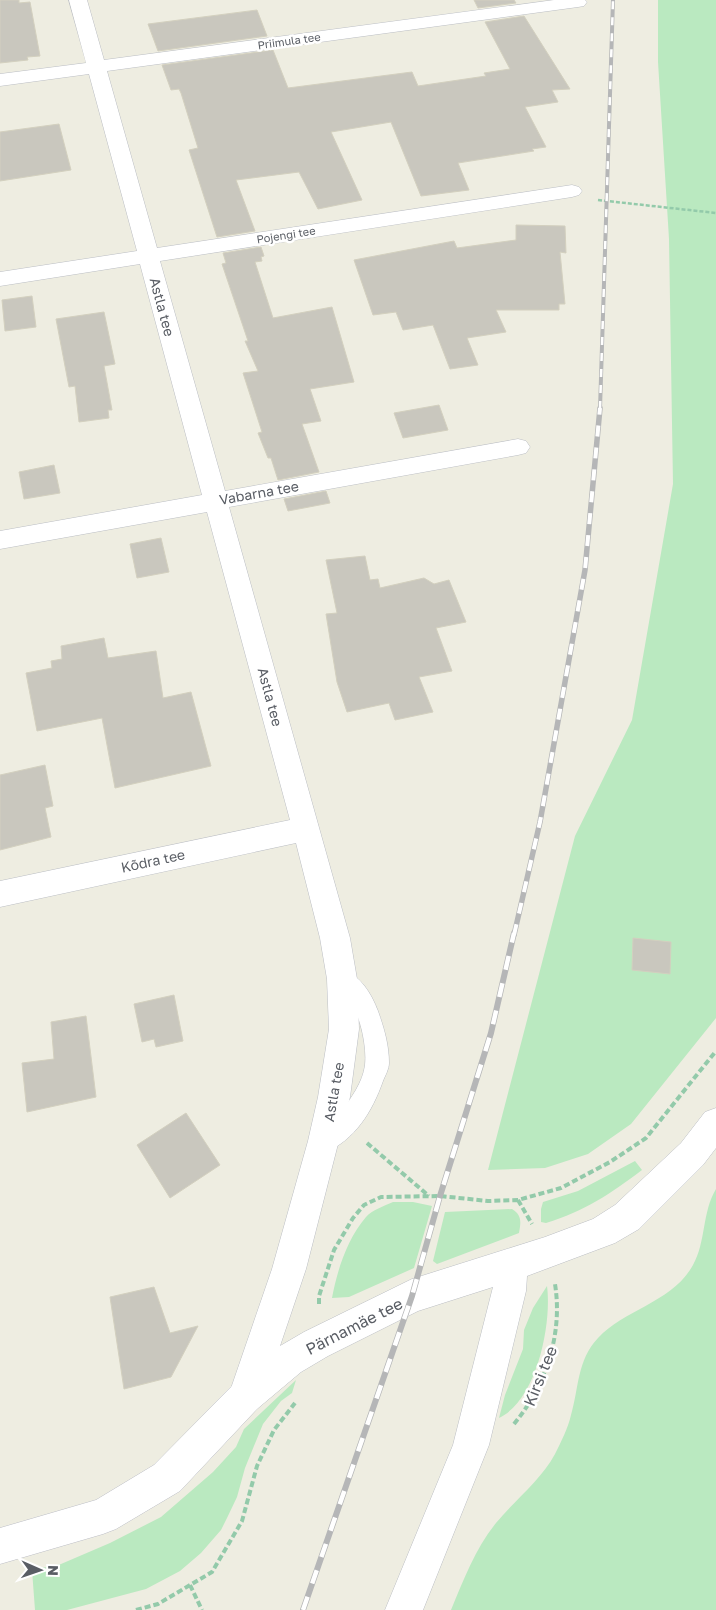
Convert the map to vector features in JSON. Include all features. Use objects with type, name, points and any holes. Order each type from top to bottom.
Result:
[{"type":"street","name":"Astla tee","points":[[78,0],[306,829],[335,938],[342,979],[344,1029],[334,1097],[324,1141],[289,1268],[245,1397]]},
{"type":"street","name":"Priimula tee","points":[[0,80],[578,2]]},
{"type":"street","name":"Pojengi tee","points":[[0,279],[572,192]]},
{"type":"street","name":"Vabarna tee","points":[[0,540],[518,447]]},
{"type":"street","name":"Kõdra tee","points":[[0,894],[306,829]]},
{"type":"street","name":"Pärnamäe tee","points":[[0,1546],[103,1516],[167,1478],[245,1397],[289,1360],[316,1344],[412,1296],[545,1254],[603,1231],[626,1217],[692,1154],[716,1123]]},
{"type":"street","points":[[404,1610],[471,1445],[509,1291],[512,1264]]},
{"type":"lane","points":[[324,1141],[346,1125],[365,1098],[377,1065],[374,1031],[362,999],[342,979]]},
{"type":"path","points":[[572,192],[593,200],[623,202],[675,211],[716,213]]},
{"type":"path","points":[[346,1125],[429,1196]]},
{"type":"path","points":[[518,1200],[535,1228]]},
{"type":"path","name":"Kirsi tee","points":[[471,1445],[510,1429],[525,1413],[539,1385],[554,1344],[558,1305],[553,1276]]},
{"type":"path","points":[[190,1585],[202,1610]]},
{"type":"green space","points":[[658,0],[716,0],[716,1018],[631,1124],[588,1154],[545,1168],[488,1170],[575,836],[632,720],[673,484],[669,239],[658,62]]},
{"type":"green space","points":[[635,1161],[642,1170],[608,1194],[573,1213],[546,1223],[541,1222],[543,1202],[578,1191]]},
{"type":"green space","points":[[716,1189],[716,1610],[451,1610],[470,1565],[482,1543],[503,1514],[543,1473],[555,1454],[568,1425],[582,1365],[591,1347],[609,1328],[661,1297],[684,1278],[697,1256],[708,1207]]},
{"type":"green space","points":[[393,1202],[413,1202],[432,1206],[414,1268],[349,1297],[332,1298],[344,1256],[353,1235],[371,1212]]},
{"type":"green space","points":[[512,1209],[518,1214],[520,1219],[519,1233],[437,1264],[433,1261],[445,1212]]},
{"type":"green space","points":[[547,1286],[547,1320],[539,1359],[523,1395],[512,1409],[499,1418],[505,1395],[523,1349],[524,1330],[533,1308]]},
{"type":"green space","points":[[296,1380],[292,1393],[281,1401],[263,1424],[245,1468],[237,1497],[227,1518],[221,1530],[201,1553],[180,1571],[146,1589],[67,1610],[35,1610],[32,1570],[61,1564],[110,1543],[161,1517],[213,1472],[236,1447],[244,1429]]},
{"type":"building","points":[[0,0],[19,0],[19,3],[30,2],[40,56],[27,57],[28,60],[0,63]]},
{"type":"building","points":[[474,0],[514,0],[516,3],[478,8]]},
{"type":"building","points":[[257,10],[267,36],[158,51],[148,24]]},
{"type":"building","points":[[524,16],[570,89],[552,90],[558,102],[525,107],[546,147],[532,149],[534,151],[458,163],[469,190],[421,196],[391,122],[331,132],[362,200],[318,209],[299,172],[236,180],[255,231],[217,237],[189,150],[198,148],[181,93],[179,89],[171,90],[162,65],[273,50],[288,88],[412,72],[418,86],[486,76],[484,73],[510,69],[485,22]]},
{"type":"building","points":[[59,124],[71,170],[0,181],[0,132]]},
{"type":"building","points":[[516,225],[565,226],[566,253],[560,252],[565,304],[559,304],[559,310],[496,310],[506,332],[467,338],[478,365],[450,369],[433,325],[403,330],[396,312],[373,315],[354,260],[454,241],[457,248],[516,240]]},
{"type":"building","points":[[261,247],[264,256],[261,257],[262,261],[255,262],[273,318],[332,307],[354,382],[310,389],[321,421],[302,424],[319,472],[278,480],[271,458],[268,458],[258,433],[262,432],[243,373],[258,371],[245,341],[248,341],[222,264],[226,263],[223,253]]},
{"type":"building","points":[[32,296],[36,327],[5,331],[2,300]]},
{"type":"building","points":[[104,312],[115,364],[104,366],[112,410],[108,410],[109,418],[79,422],[75,386],[69,387],[56,319]]},
{"type":"building","points":[[439,405],[448,430],[403,438],[394,413]]},
{"type":"building","points":[[54,465],[60,493],[24,499],[19,472]]},
{"type":"building","points":[[326,491],[330,503],[288,511],[284,499]]},
{"type":"building","points":[[161,538],[169,572],[137,578],[130,544]]},
{"type":"building","points":[[365,556],[370,580],[378,579],[380,588],[424,578],[434,584],[449,580],[466,622],[436,628],[452,671],[419,677],[433,712],[395,720],[389,703],[347,712],[337,682],[326,614],[337,613],[326,560]]},
{"type":"building","points":[[104,638],[108,658],[156,651],[163,698],[191,692],[211,766],[115,788],[102,718],[37,731],[26,673],[52,668],[51,661],[62,659],[61,646]]},
{"type":"building","points":[[45,765],[53,806],[45,808],[51,837],[0,850],[0,775]]},
{"type":"building","points":[[633,938],[671,942],[670,974],[632,970]]},
{"type":"building","points":[[174,995],[183,1041],[156,1047],[154,1039],[142,1042],[134,1004]]},
{"type":"building","points":[[86,1016],[96,1097],[27,1112],[22,1063],[54,1059],[51,1022]]},
{"type":"building","points":[[186,1113],[220,1165],[170,1198],[137,1145]]},
{"type":"building","points":[[154,1287],[170,1333],[198,1326],[171,1377],[124,1389],[110,1297]]},
{"type":"railway","points":[[600,409],[613,0]]},
{"type":"railway","points":[[514,935],[540,822],[585,570],[600,408]]},
{"type":"railway","points":[[303,1610],[412,1296],[440,1196],[491,1033],[514,933]]}]
